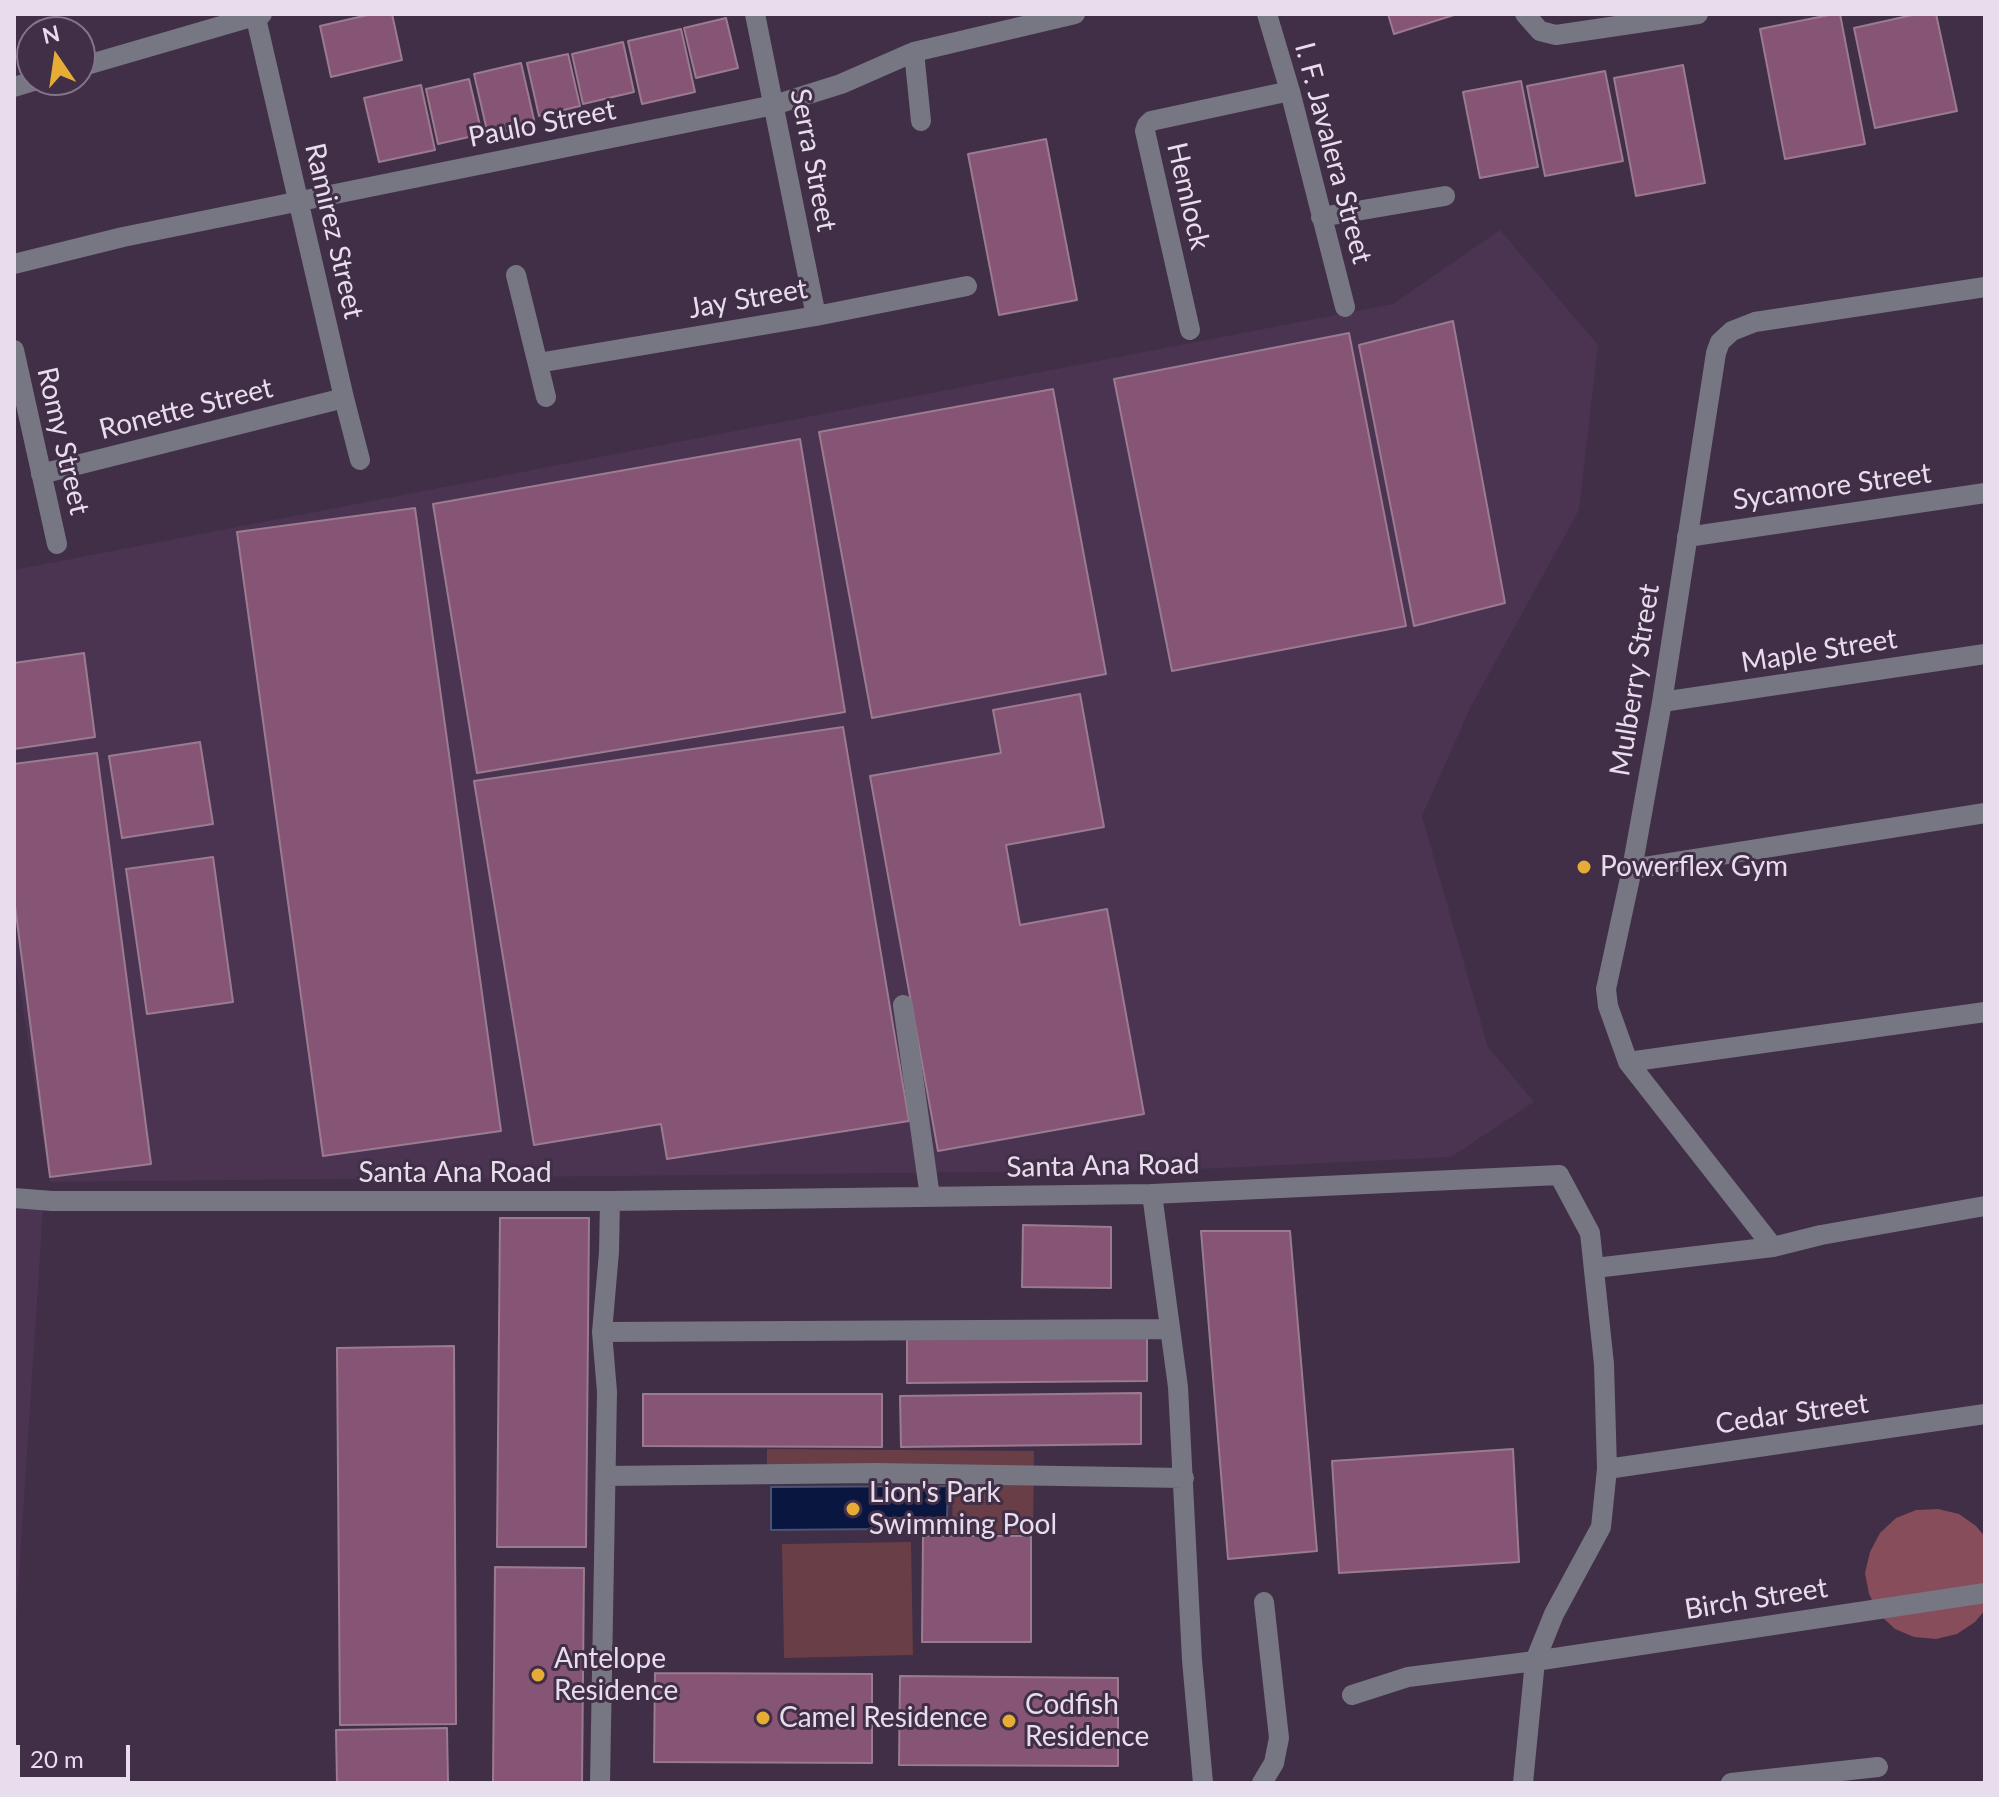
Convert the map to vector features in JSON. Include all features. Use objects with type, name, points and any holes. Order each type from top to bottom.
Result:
[{"type":"street","points":[[96,62],[257,14]]},
{"type":"street","name":"Ramirez Street","points":[[257,14],[360,460]]},
{"type":"street","name":"Serra Street","points":[[755,14],[816,316]]},
{"type":"street","name":"Paulo Street","points":[[14,264],[123,237],[774,105],[841,84],[914,52],[1075,14]]},
{"type":"street","name":"I. F. Javalera Street","points":[[1267,14],[1290,91],[1345,307]]},
{"type":"street","points":[[1525,14],[1540,31],[1556,35],[1698,14]]},
{"type":"street","points":[[914,52],[921,121]]},
{"type":"street","name":"Hemlock","points":[[1190,330],[1145,131],[1147,125],[1151,121],[1290,91]]},
{"type":"street","points":[[1321,217],[1445,196]]},
{"type":"street","points":[[516,275],[546,397]]},
{"type":"street","name":"Jay Street","points":[[538,363],[816,316],[967,286]]},
{"type":"street","name":"Mulberry Street","points":[[1773,1247],[1628,1062],[1608,1006],[1606,989],[1632,869],[1662,702],[1716,353],[1720,342],[1732,331],[1755,322],[1985,287]]},
{"type":"street","name":"Romy Street","points":[[14,350],[57,544]]},
{"type":"street","name":"Ronette Street","points":[[41,474],[344,398]]},
{"type":"street","name":"Sycamore Street","points":[[1687,537],[1985,493]]},
{"type":"street","name":"Maple Street","points":[[1662,702],[1985,654]]},
{"type":"street","points":[[1632,869],[1985,813]]},
{"type":"street","points":[[903,1005],[930,1197]]},
{"type":"street","points":[[1628,1062],[1985,1012]]},
{"type":"street","name":"Santa Ana Road","points":[[14,1198],[52,1201],[610,1201],[1152,1194],[1559,1175],[1590,1233],[1604,1364],[1607,1469],[1601,1527],[1554,1614],[1535,1661],[1523,1783]]},
{"type":"street","points":[[1152,1194],[1178,1387],[1192,1660],[1203,1783]]},
{"type":"street","points":[[600,1783],[607,1392],[602,1332],[610,1201]]},
{"type":"street","points":[[1595,1268],[1773,1247],[1821,1235],[1985,1206]]},
{"type":"street","points":[[602,1332],[1169,1329]]},
{"type":"street","name":"Cedar Street","points":[[1607,1469],[1985,1414]]},
{"type":"street","points":[[606,1476],[876,1473],[1184,1478]]},
{"type":"street","name":"Birch Street","points":[[1352,1695],[1408,1677],[1535,1661],[1985,1593]]},
{"type":"street","points":[[1262,1783],[1274,1763],[1279,1738],[1264,1602]]},
{"type":"street","points":[[1731,1783],[1878,1767]]},
{"type":"shaded area","points":[[1500,230],[1598,345],[1579,510],[1471,706],[1422,816],[1488,1047],[1534,1102],[1451,1157],[1178,1170],[50,1182],[14,951],[14,570],[1393,304]]},
{"type":"shaded area","points":[[14,1208],[43,1209],[14,1650]]},
{"type":"shaded area","points":[[767,1449],[1034,1451],[1033,1534],[952,1534],[953,1480],[767,1478]]},
{"type":"shaded area","points":[[1938,1509],[1959,1514],[1985,1537],[1985,1610],[1975,1622],[1957,1634],[1936,1639],[1914,1637],[1895,1629],[1879,1614],[1869,1594],[1865,1573],[1870,1552],[1880,1533],[1896,1518],[1916,1510]]},
{"type":"shaded area","points":[[911,1542],[913,1655],[784,1658],[782,1544]]},
{"type":"water","points":[[948,1486],[947,1518],[885,1518],[884,1529],[771,1530],[771,1487]]},
{"type":"building","points":[[372,14],[392,14],[402,60],[331,77],[320,26]]},
{"type":"building","points":[[1388,14],[1457,14],[1394,34]]},
{"type":"building","points":[[1840,14],[1865,144],[1785,159],[1760,29]]},
{"type":"building","points":[[1917,14],[1936,14],[1957,111],[1875,128],[1854,28]]},
{"type":"building","points":[[726,18],[738,68],[696,78],[684,28]]},
{"type":"building","points":[[681,29],[695,92],[642,104],[628,41]]},
{"type":"building","points":[[623,42],[634,92],[583,104],[572,54]]},
{"type":"building","points":[[568,54],[580,106],[539,116],[527,63]]},
{"type":"building","points":[[521,63],[535,124],[488,135],[474,74]]},
{"type":"building","points":[[1683,65],[1705,183],[1636,196],[1614,78]]},
{"type":"building","points":[[1605,71],[1623,161],[1545,176],[1527,86]]},
{"type":"building","points":[[469,79],[482,134],[438,144],[426,89]]},
{"type":"building","points":[[1521,81],[1538,167],[1480,178],[1463,92]]},
{"type":"building","points":[[421,85],[435,150],[379,162],[364,98]]},
{"type":"building","points":[[1046,139],[1077,300],[999,315],[968,154]]},
{"type":"building","points":[[1453,321],[1505,603],[1414,626],[1359,345]]},
{"type":"building","points":[[1349,333],[1406,626],[1172,671],[1114,379]]},
{"type":"building","points":[[1053,389],[1106,674],[872,718],[819,432]]},
{"type":"building","points":[[800,439],[845,712],[477,773],[433,504]]},
{"type":"building","points":[[415,508],[501,1131],[323,1156],[237,532]]},
{"type":"building","points":[[84,653],[95,737],[14,749],[14,663]]},
{"type":"building","points":[[1080,694],[1104,827],[1006,845],[1020,925],[1107,909],[1144,1114],[938,1151],[870,776],[1001,753],[993,710]]},
{"type":"building","points":[[843,727],[909,1121],[667,1159],[661,1124],[534,1145],[474,781]]},
{"type":"building","points":[[200,742],[213,824],[122,838],[109,756]]},
{"type":"building","points":[[97,753],[151,1164],[50,1177],[14,898],[14,764]]},
{"type":"building","points":[[213,857],[233,1002],[147,1014],[126,869]]},
{"type":"building","points":[[500,1218],[589,1218],[586,1547],[497,1547]]},
{"type":"building","points":[[1023,1225],[1111,1227],[1111,1288],[1022,1287]]},
{"type":"building","points":[[1201,1231],[1290,1231],[1317,1551],[1228,1559]]},
{"type":"building","points":[[1147,1330],[1147,1381],[907,1383],[907,1333]]},
{"type":"building","points":[[454,1346],[456,1724],[340,1725],[337,1348]]},
{"type":"building","points":[[1141,1393],[1141,1444],[901,1447],[900,1396]]},
{"type":"building","points":[[643,1394],[882,1394],[882,1447],[643,1446]]},
{"type":"building","points":[[1513,1449],[1519,1562],[1339,1573],[1332,1461]]},
{"type":"building","points":[[923,1536],[1031,1536],[1031,1642],[922,1642]]},
{"type":"building","name":"Antelope Residence","points":[[495,1567],[584,1568],[582,1783],[493,1783]]},
{"type":"building","name":"Camel Residence","points":[[655,1673],[872,1674],[872,1763],[654,1762]]},
{"type":"building","name":"Codfish Residence","points":[[900,1676],[1118,1678],[1118,1766],[899,1765]]},
{"type":"building","points":[[447,1728],[448,1783],[337,1783],[336,1730]]},
{"type":"place","name":"Powerflex Gym","points":[[1584,867]]},
{"type":"place","name":"Lion's Park Swimming Pool","points":[[853,1509]]},
{"type":"place","name":"Antelope Residence","points":[[538,1675]]},
{"type":"place","name":"Camel Residence","points":[[763,1718]]},
{"type":"place","name":"Codfish Residence","points":[[1009,1721]]}]
